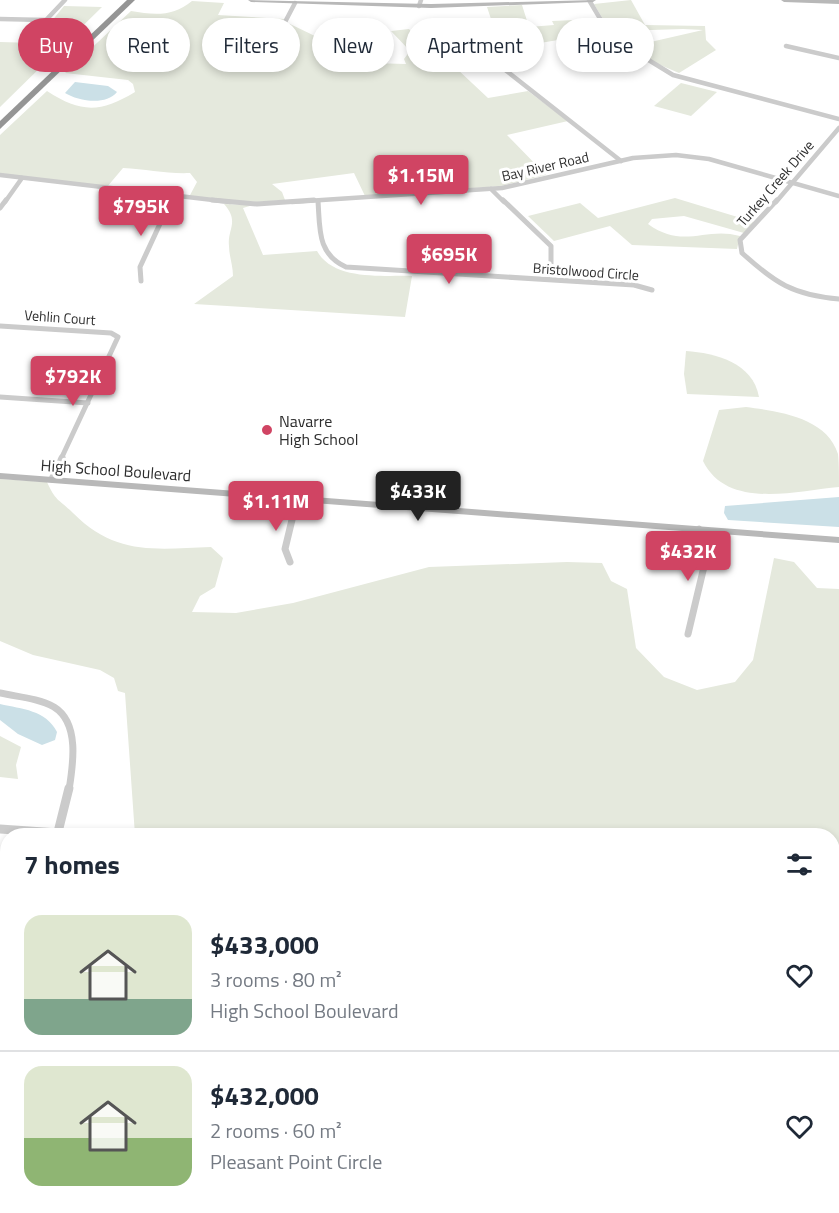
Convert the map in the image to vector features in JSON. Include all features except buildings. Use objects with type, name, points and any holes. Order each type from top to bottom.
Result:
[{"type":"highway","points":[[0,115],[123,0]]},
{"type":"highway","points":[[0,126],[131,0]]},
{"type":"street","points":[[0,20],[46,20],[65,0]]},
{"type":"street","points":[[250,0],[295,3],[591,0],[611,37],[673,75],[839,119]]},
{"type":"street","points":[[784,0],[839,2]]},
{"type":"street","points":[[287,18],[295,3]]},
{"type":"street","points":[[786,46],[839,58]]},
{"type":"street","points":[[508,72],[621,161]]},
{"type":"street","name":"Turkey Creek Drive","points":[[839,128],[794,183],[740,240],[740,249],[782,289],[804,296],[839,299]]},
{"type":"street","name":"Bay River Road","points":[[0,176],[242,204],[492,189],[648,156],[685,156],[709,159],[839,196]]},
{"type":"street","points":[[0,208],[22,178]]},
{"type":"street","points":[[492,189],[551,246],[551,279]]},
{"type":"street","points":[[141,281],[140,267],[173,197]]},
{"type":"street","name":"Bristolwood Circle","points":[[318,201],[324,253],[339,264],[371,270],[634,285],[652,290]]},
{"type":"street","name":"Vehlin Court","points":[[0,326],[111,333],[117,336],[118,341],[88,403]]},
{"type":"street","points":[[0,397],[88,403],[52,479]]},
{"type":"street","name":"High School Boulevard","points":[[0,476],[839,540]]},
{"type":"street","points":[[290,562],[285,549],[297,499]]},
{"type":"street","points":[[688,634],[707,554],[699,530]]},
{"type":"street","points":[[0,693],[49,704],[69,722],[72,738],[71,771],[68,801],[60,828]]},
{"type":"shaded area","points":[[631,0],[641,18],[602,18],[594,4]]},
{"type":"shaded area","points":[[192,1],[224,3],[218,15],[268,18],[202,18],[202,72],[300,72],[300,29],[312,35],[312,72],[394,72],[394,64],[406,64],[406,72],[460,72],[488,98],[528,91],[568,121],[507,135],[546,175],[501,186],[365,196],[354,173],[272,184],[282,192],[285,200],[257,202],[189,197],[197,182],[190,173],[123,168],[107,187],[0,174],[0,135],[47,91],[70,103],[91,108],[111,104],[135,92],[133,84],[128,80],[65,73],[94,72],[94,46],[106,34],[106,72],[190,72],[190,18],[124,18],[131,11],[163,14]]},
{"type":"shaded area","points":[[522,5],[526,18],[491,18],[487,7]]},
{"type":"shaded area","points":[[64,6],[102,7],[91,18],[54,18]]},
{"type":"shaded area","points":[[552,21],[556,21],[556,40],[544,42],[544,26],[554,25]]},
{"type":"shaded area","points":[[654,25],[705,26],[706,40],[716,50],[679,73],[654,62],[654,41],[703,30],[654,30]]},
{"type":"shaded area","points":[[406,29],[406,47],[394,34],[394,31]]},
{"type":"shaded area","points":[[0,42],[18,43],[18,72],[36,72],[0,107]]},
{"type":"shaded area","points":[[681,83],[717,92],[691,116],[654,106]]},
{"type":"shaded area","points":[[675,198],[754,222],[744,233],[684,216],[652,219],[648,224],[661,232],[684,237],[716,234],[740,236],[737,249],[632,245],[610,226],[554,241],[528,216],[580,203],[598,218]]},
{"type":"shaded area","points":[[224,204],[253,205],[243,208],[263,255],[317,251],[325,261],[347,272],[373,276],[412,276],[405,317],[194,304],[233,276],[229,250],[232,221],[229,210]]},
{"type":"shaded area","points":[[686,351],[709,354],[732,362],[749,376],[759,397],[687,394],[684,374]]},
{"type":"shaded area","points":[[746,407],[800,418],[823,432],[832,442],[838,454],[839,487],[764,494],[745,492],[728,486],[714,476],[703,461],[719,410]]},
{"type":"shaded area","points":[[0,479],[47,482],[58,500],[89,527],[121,543],[137,547],[172,549],[211,547],[223,558],[215,587],[200,596],[192,612],[236,613],[293,603],[429,567],[567,562],[602,563],[611,581],[627,589],[636,648],[664,677],[697,690],[735,682],[753,660],[774,558],[794,562],[817,588],[839,589],[839,828],[135,828],[125,693],[118,691],[114,678],[100,670],[33,655],[0,641]]},
{"type":"shaded area","points":[[0,736],[21,747],[16,765],[18,779],[0,777]]},
{"type":"water","points":[[75,82],[108,86],[117,92],[99,101],[77,98],[65,93]]},
{"type":"water","points":[[839,497],[839,527],[728,520],[724,513],[725,506]]},
{"type":"water","points":[[0,704],[25,709],[47,719],[57,732],[55,740],[42,745],[18,734],[0,720]]},
{"type":"place","name":"Navarre High School","points":[[267,430]]}]
